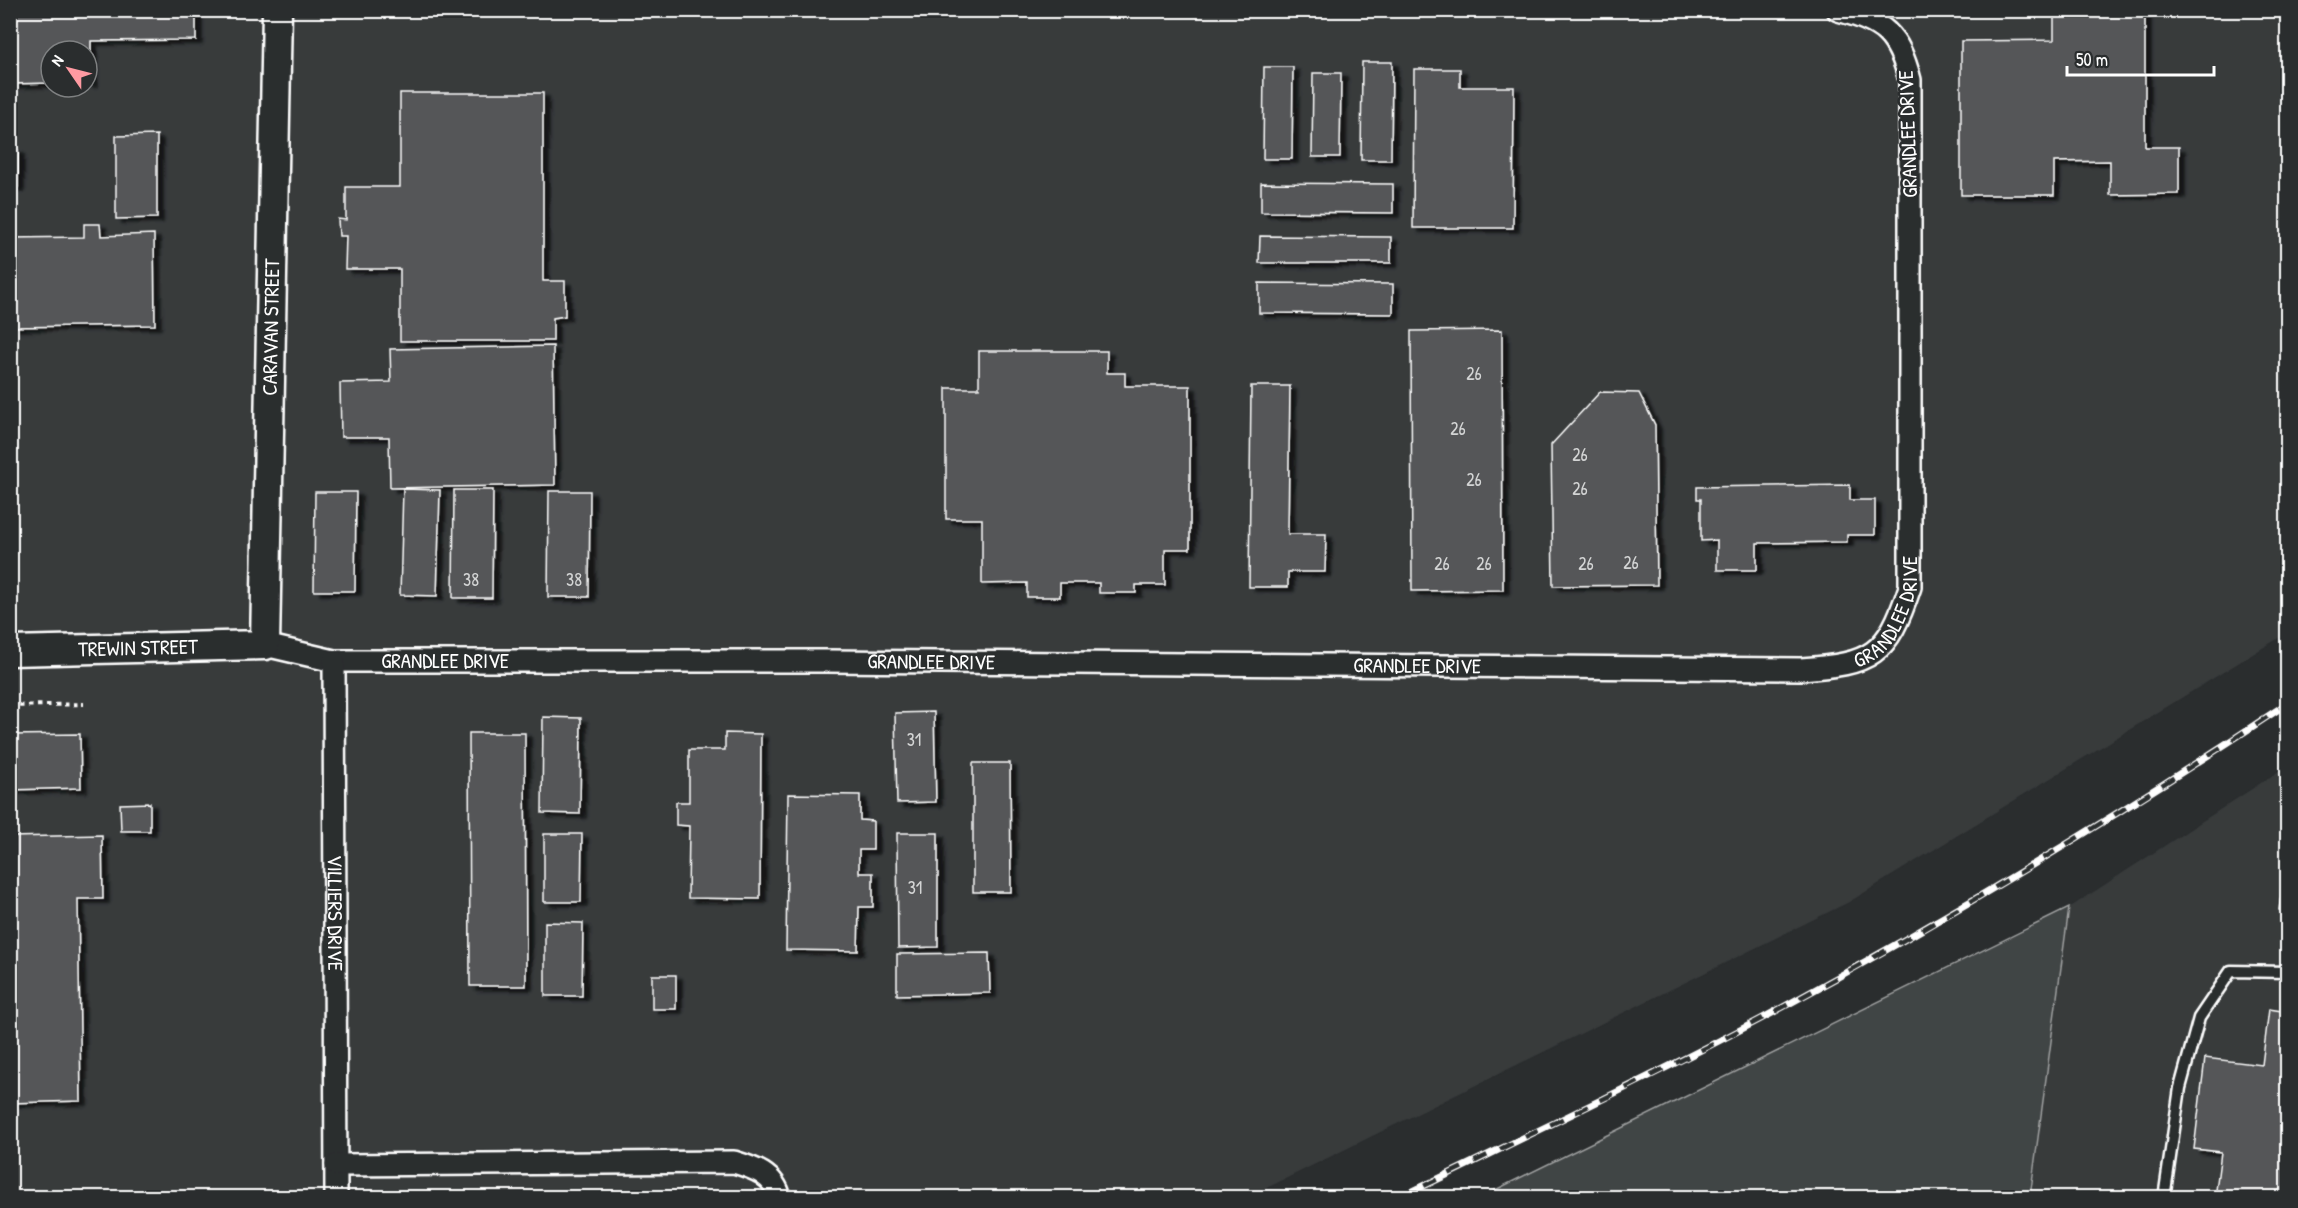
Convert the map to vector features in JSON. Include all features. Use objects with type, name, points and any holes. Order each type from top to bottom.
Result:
[{"type":"street","name":"CARAVAN STREET","points":[[265,645],[277,10]]},
{"type":"street","name":"GRANDLEE DRIVE","points":[[265,645],[334,661],[826,661],[1801,669],[1843,666],[1867,657],[1892,631],[1910,587],[1910,80],[1903,53],[1892,35],[1878,25],[1838,10]]},
{"type":"street","name":"TREWIN STREET","points":[[10,651],[265,645]]},
{"type":"street","name":"VILLIERS DRIVE","points":[[334,661],[336,1197]]},
{"type":"street","points":[[336,1165],[734,1162],[761,1170],[778,1188],[780,1197]]},
{"type":"lane","points":[[2164,1197],[2180,1088],[2199,1018],[2231,970],[2288,972]]},
{"type":"path","points":[[10,706],[84,704]]},
{"type":"shaded area","points":[[10,11],[2287,11],[2287,633],[1849,902],[1248,1197],[11,1197]]},
{"type":"shaded area","points":[[2287,766],[2287,1197],[2030,1198],[2069,908]]},
{"type":"shaded area","points":[[2069,908],[2030,1197],[1481,1197]]},
{"type":"building","points":[[10,10],[196,10],[196,40],[39,39],[39,83],[10,84]]},
{"type":"building","points":[[2054,10],[2145,10],[2145,147],[2179,147],[2179,194],[2110,195],[2110,161],[2054,162],[2054,195],[1961,195],[1961,41],[2054,40]]},
{"type":"building","points":[[1362,62],[1392,62],[1391,160],[1361,160]]},
{"type":"building","points":[[1264,67],[1293,67],[1292,159],[1263,159]]},
{"type":"building","points":[[1414,69],[1460,69],[1460,87],[1514,87],[1513,228],[1413,228]]},
{"type":"building","points":[[1313,73],[1341,73],[1340,157],[1312,157]]},
{"type":"building","points":[[400,93],[543,93],[543,281],[565,281],[565,316],[553,318],[553,341],[400,341],[400,269],[345,269],[346,236],[339,236],[338,219],[346,220],[346,187],[400,187]]},
{"type":"building","points":[[157,135],[157,218],[116,219],[116,136]]},
{"type":"building","points":[[10,150],[18,150],[18,187],[10,187]]},
{"type":"building","points":[[1261,183],[1393,184],[1393,213],[1261,212]]},
{"type":"building","points":[[84,224],[100,224],[101,236],[154,234],[155,325],[10,327],[10,238],[84,237]]},
{"type":"building","points":[[1260,236],[1391,237],[1391,263],[1259,263]]},
{"type":"building","points":[[1259,283],[1393,284],[1393,314],[1259,313]]},
{"type":"building","points":[[1502,330],[1503,590],[1412,591],[1411,331]]},
{"type":"building","points":[[553,346],[555,485],[390,488],[389,437],[341,437],[340,383],[391,382],[390,349]]},
{"type":"building","points":[[979,351],[1107,351],[1107,373],[1125,373],[1125,386],[1190,386],[1190,549],[1165,549],[1165,585],[1136,585],[1136,593],[1099,593],[1099,583],[1060,583],[1060,597],[1027,597],[1027,583],[982,584],[982,519],[946,519],[946,388],[979,388]]},
{"type":"building","points":[[1251,386],[1290,386],[1288,534],[1326,534],[1325,572],[1288,572],[1288,587],[1249,587]]},
{"type":"building","points":[[1600,392],[1639,393],[1655,425],[1657,585],[1553,586],[1551,445]]},
{"type":"building","points":[[1850,485],[1850,500],[1875,500],[1875,535],[1847,535],[1847,542],[1757,543],[1757,570],[1717,570],[1717,540],[1701,541],[1701,499],[1697,499],[1697,487]]},
{"type":"building","points":[[403,489],[440,490],[437,596],[400,595]]},
{"type":"building","points":[[454,490],[493,490],[492,598],[453,598]]},
{"type":"building","points":[[549,491],[590,491],[589,597],[548,597]]},
{"type":"building","points":[[315,492],[356,492],[355,591],[314,591]]},
{"type":"building","points":[[934,712],[936,802],[897,803],[895,713]]},
{"type":"building","points":[[543,717],[581,718],[580,814],[542,813]]},
{"type":"building","points":[[469,733],[525,733],[526,986],[470,986]]},
{"type":"building","points":[[725,733],[761,734],[760,899],[688,898],[689,826],[676,825],[676,802],[689,802],[689,750],[725,750]]},
{"type":"building","points":[[80,734],[81,788],[10,790],[10,735]]},
{"type":"building","points":[[973,763],[1010,763],[1011,892],[973,892]]},
{"type":"building","points":[[788,794],[860,795],[860,820],[873,821],[873,850],[859,850],[859,873],[873,873],[873,907],[859,907],[858,951],[786,950]]},
{"type":"building","points":[[150,803],[150,831],[121,831],[120,804]]},
{"type":"building","points":[[897,833],[938,833],[938,947],[898,948]]},
{"type":"building","points":[[544,834],[582,834],[581,902],[544,902]]},
{"type":"building","points":[[102,835],[103,899],[78,899],[81,1101],[10,1103],[10,837]]},
{"type":"building","points":[[2283,879],[2288,880],[2288,912],[2279,910]]},
{"type":"building","points":[[545,922],[583,923],[582,996],[545,996]]},
{"type":"building","points":[[989,953],[990,993],[897,995],[897,954]]},
{"type":"building","points":[[652,975],[676,975],[676,1009],[652,1009]]},
{"type":"building","points":[[2269,1009],[2288,1012],[2288,1198],[2215,1198],[2221,1152],[2194,1149],[2205,1058],[2262,1065]]},
{"type":"railway","points":[[1399,1198],[1671,1065],[1896,945],[2094,828],[2288,703]]}]
